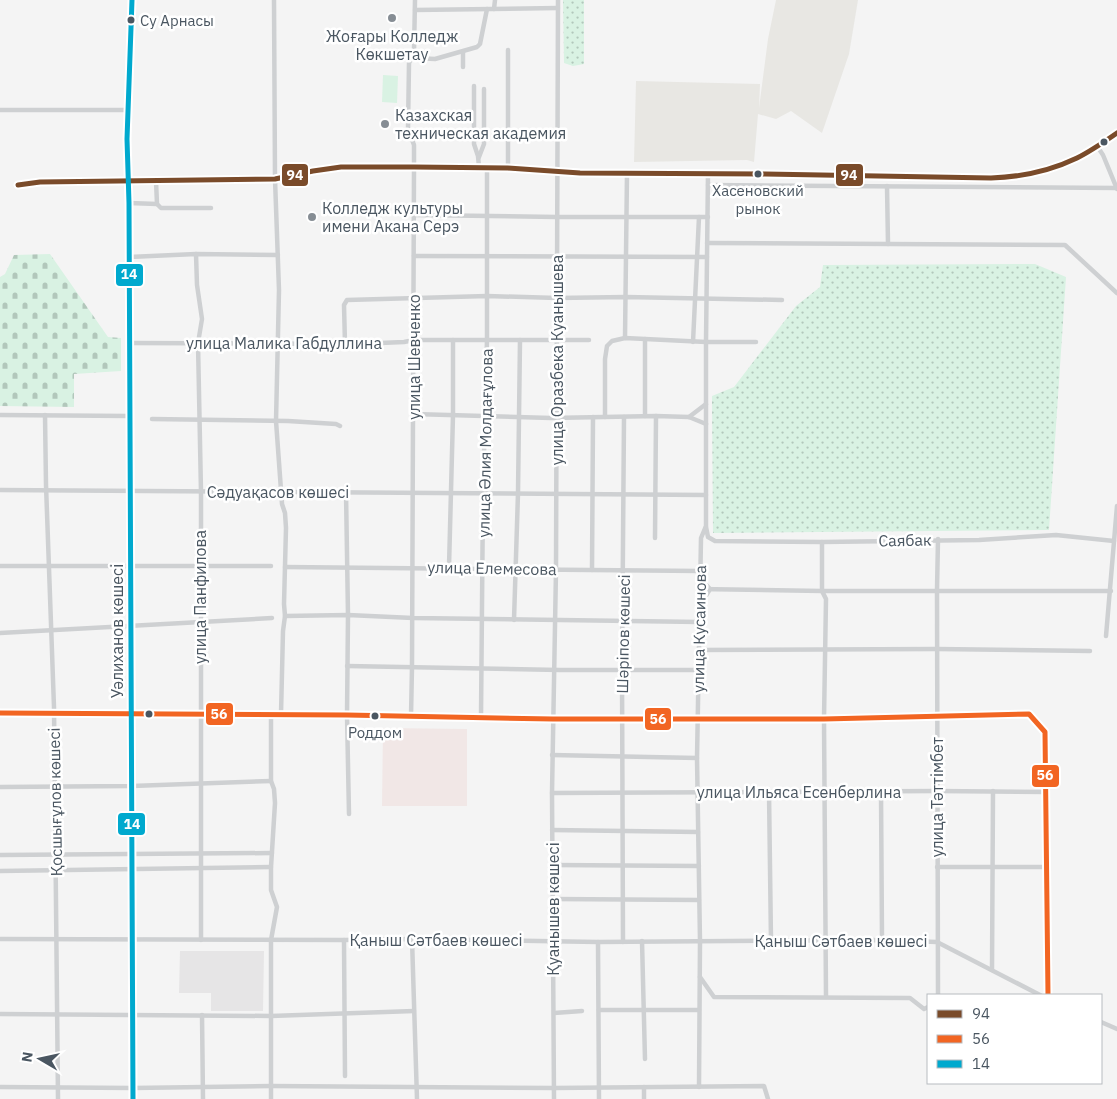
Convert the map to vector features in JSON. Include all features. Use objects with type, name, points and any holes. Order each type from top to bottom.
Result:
[{"type":"highway","points":[[129,372],[128,110],[132,0]]},
{"type":"highway","points":[[128,182],[129,257]]},
{"type":"highway","name":"Уәлиханов көшесі","points":[[129,257],[132,714]]},
{"type":"highway","points":[[0,713],[132,714]]},
{"type":"main road","points":[[128,182],[275,179],[342,167],[479,167],[627,174],[708,173],[1009,177],[1025,175],[1059,165],[1098,146],[1117,133]]},
{"type":"main road","name":"Уәлиханов көшесі","points":[[132,714],[131,940],[133,1099]]},
{"type":"street","points":[[274,0],[275,179],[279,290],[276,421],[281,492],[286,520],[281,714]]},
{"type":"street","name":"улица Шевченко","points":[[411,716],[414,145],[408,130],[409,63],[414,52],[414,0]]},
{"type":"street","points":[[494,9],[495,0]]},
{"type":"street","name":"улица Оразбека Куанышева","points":[[553,719],[556,570],[558,0]]},
{"type":"street","points":[[415,10],[558,8]]},
{"type":"street","points":[[409,63],[415,58],[435,59],[464,52],[478,46],[487,9]]},
{"type":"street","points":[[508,50],[508,168]]},
{"type":"street","points":[[463,68],[464,52]]},
{"type":"street","points":[[474,86],[474,144],[479,159],[479,167]]},
{"type":"street","points":[[479,159],[484,144],[484,89]]},
{"type":"street","points":[[0,110],[128,110]]},
{"type":"street","points":[[708,185],[1117,188],[1098,146]]},
{"type":"street","name":"улица Әлия Молдағұлова","points":[[481,718],[488,168]]},
{"type":"street","name":"улица Кусаинова","points":[[699,1087],[700,941],[696,758],[699,577],[701,538],[706,526],[708,173]]},
{"type":"street","points":[[625,338],[627,174]]},
{"type":"street","points":[[877,176],[877,186]]},
{"type":"street","points":[[156,181],[157,204]]},
{"type":"street","points":[[18,185],[40,182],[128,182]]},
{"type":"street","points":[[887,186],[888,244]]},
{"type":"street","points":[[129,203],[157,204],[161,208],[212,208]]},
{"type":"street","points":[[414,215],[708,217]]},
{"type":"street","points":[[694,342],[698,217]]},
{"type":"street","points":[[707,243],[1065,245],[1117,293]]},
{"type":"street","points":[[129,257],[196,254],[278,255]]},
{"type":"street","name":"улица Панфилова","points":[[196,254],[197,286],[202,320],[198,343],[201,492],[201,940]]},
{"type":"street","points":[[414,256],[707,256]]},
{"type":"street","points":[[345,344],[344,305],[347,300],[487,296],[782,300]]},
{"type":"street","points":[[605,417],[605,359],[607,346],[612,341],[625,338],[694,342],[756,342]]},
{"type":"street","points":[[645,416],[646,339]]},
{"type":"street","name":"улица Малика Габдуллина","points":[[129,343],[345,344],[414,340],[589,340]]},
{"type":"street","points":[[449,567],[453,340]]},
{"type":"street","points":[[514,620],[520,340]]},
{"type":"street","points":[[689,417],[706,404]]},
{"type":"street","points":[[413,414],[556,418],[689,417],[706,424]]},
{"type":"street","points":[[0,415],[129,416]]},
{"type":"street","name":"Қосшығұлов көшесі","points":[[45,415],[54,714],[58,1099]]},
{"type":"street","name":"Шәріпов көшесі","points":[[623,942],[622,670],[624,621],[624,416]]},
{"type":"street","points":[[655,538],[656,416]]},
{"type":"street","points":[[592,570],[593,417]]},
{"type":"street","points":[[152,419],[276,421],[336,424],[340,426]]},
{"type":"street","name":"Сәдуақасов көшесі","points":[[0,490],[706,495]]},
{"type":"street","points":[[346,492],[349,814]]},
{"type":"street","points":[[1106,636],[1117,506]]},
{"type":"street","name":"Саябак","points":[[706,526],[708,537],[716,541],[979,540],[1056,535],[1114,541]]},
{"type":"street","name":"улица Тәттімбет","points":[[938,539],[938,994]]},
{"type":"street","points":[[822,542],[822,591],[826,599],[824,719],[826,998]]},
{"type":"street","points":[[0,566],[271,566]]},
{"type":"street","name":"улица Елемесова","points":[[285,567],[449,567],[700,571]]},
{"type":"street","points":[[699,577],[710,589]]},
{"type":"street","points":[[699,589],[1111,591]]},
{"type":"street","points":[[699,614],[710,589]]},
{"type":"street","points":[[285,616],[348,614],[413,618],[699,622]]},
{"type":"street","points":[[0,633],[272,618]]},
{"type":"street","points":[[699,650],[937,649],[1090,651]]},
{"type":"street","points":[[347,666],[555,670],[698,670]]},
{"type":"street","points":[[132,714],[281,714],[553,719],[824,719],[1028,714],[1045,732],[1048,994]]},
{"type":"street","points":[[271,714],[271,781],[274,789],[275,803],[271,890],[277,907],[271,940],[271,1099]]},
{"type":"street","name":"Қуанышев көшесі","points":[[553,719],[552,940],[554,1099]]},
{"type":"street","points":[[552,755],[696,758]]},
{"type":"street","points":[[0,787],[132,786],[271,781]]},
{"type":"street","points":[[881,791],[882,940]]},
{"type":"street","points":[[992,970],[993,791]]},
{"type":"street","points":[[769,792],[771,942]]},
{"type":"street","name":"улица Ильяса Есенберлина","points":[[552,793],[1046,792]]},
{"type":"street","points":[[552,830],[698,832]]},
{"type":"street","points":[[0,855],[272,853]]},
{"type":"street","points":[[553,865],[699,866]]},
{"type":"street","points":[[937,867],[1046,867]]},
{"type":"street","points":[[0,871],[132,868],[271,868]]},
{"type":"street","points":[[552,899],[699,900]]},
{"type":"street","name":"Қаныш Сәтбаев көшесі","points":[[0,939],[412,939],[598,942],[882,940],[937,942],[1038,994]]},
{"type":"street","points":[[412,939],[417,1099]]},
{"type":"street","points":[[344,940],[345,1076]]},
{"type":"street","points":[[642,941],[644,1059]]},
{"type":"street","points":[[598,942],[599,1099]]},
{"type":"street","points":[[700,976],[714,997],[910,998],[924,1009],[927,1008]]},
{"type":"street","points":[[599,1010],[700,1010]]},
{"type":"street","points":[[554,1013],[582,1011]]},
{"type":"street","points":[[0,1014],[272,1016],[414,1012]]},
{"type":"street","points":[[202,1016],[203,1099]]},
{"type":"street","points":[[1102,1022],[1117,1029]]},
{"type":"street","points":[[0,1087],[354,1086],[599,1088],[764,1086],[768,1099]]},
{"type":"street","points":[[644,1087],[644,1099]]},
{"type":"shaded area","points":[[776,0],[858,0],[849,54],[822,133],[791,111],[776,119],[758,114],[754,162],[747,160],[634,162],[636,81],[760,84],[759,108],[768,39]]},
{"type":"shaded area","points":[[383,728],[467,729],[467,806],[382,806]]},
{"type":"shaded area","points":[[180,951],[264,951],[263,1011],[211,1011],[211,993],[179,993]]},
{"type":"green space","points":[[563,0],[584,0],[584,64],[573,66],[564,63]]},
{"type":"green space","points":[[383,75],[398,76],[397,103],[382,102]]},
{"type":"green space","points":[[50,254],[108,337],[121,338],[121,371],[74,374],[74,407],[0,406],[0,277],[5,274],[14,255]]},
{"type":"green space","points":[[1035,264],[1066,277],[1049,530],[713,533],[712,396],[734,387],[796,306],[820,287],[823,265]]},
{"type":"transit line","name":"14","points":[[132,0],[127,139],[129,203],[133,1099]]},
{"type":"transit line","name":"94","points":[[18,185],[40,182],[275,179],[341,167],[508,168],[580,173],[991,178],[1024,175],[1067,163],[1117,133]]},
{"type":"transit line","name":"56","points":[[0,713],[347,715],[553,719],[824,719],[1029,714],[1045,732],[1048,994]]},
{"type":"place","name":"Жоғары Колледж Көкшетау","points":[[392,18]]},
{"type":"place","name":"Су Арнасы","points":[[131,20]]},
{"type":"place","name":"Казахская техническая академия","points":[[385,124]]},
{"type":"place","name":"Хасеновский рынок","points":[[758,174]]},
{"type":"place","name":"Колледж культуры имени Акана Серэ","points":[[312,217]]},
{"type":"place","name":"Роддом","points":[[375,716]]}]
